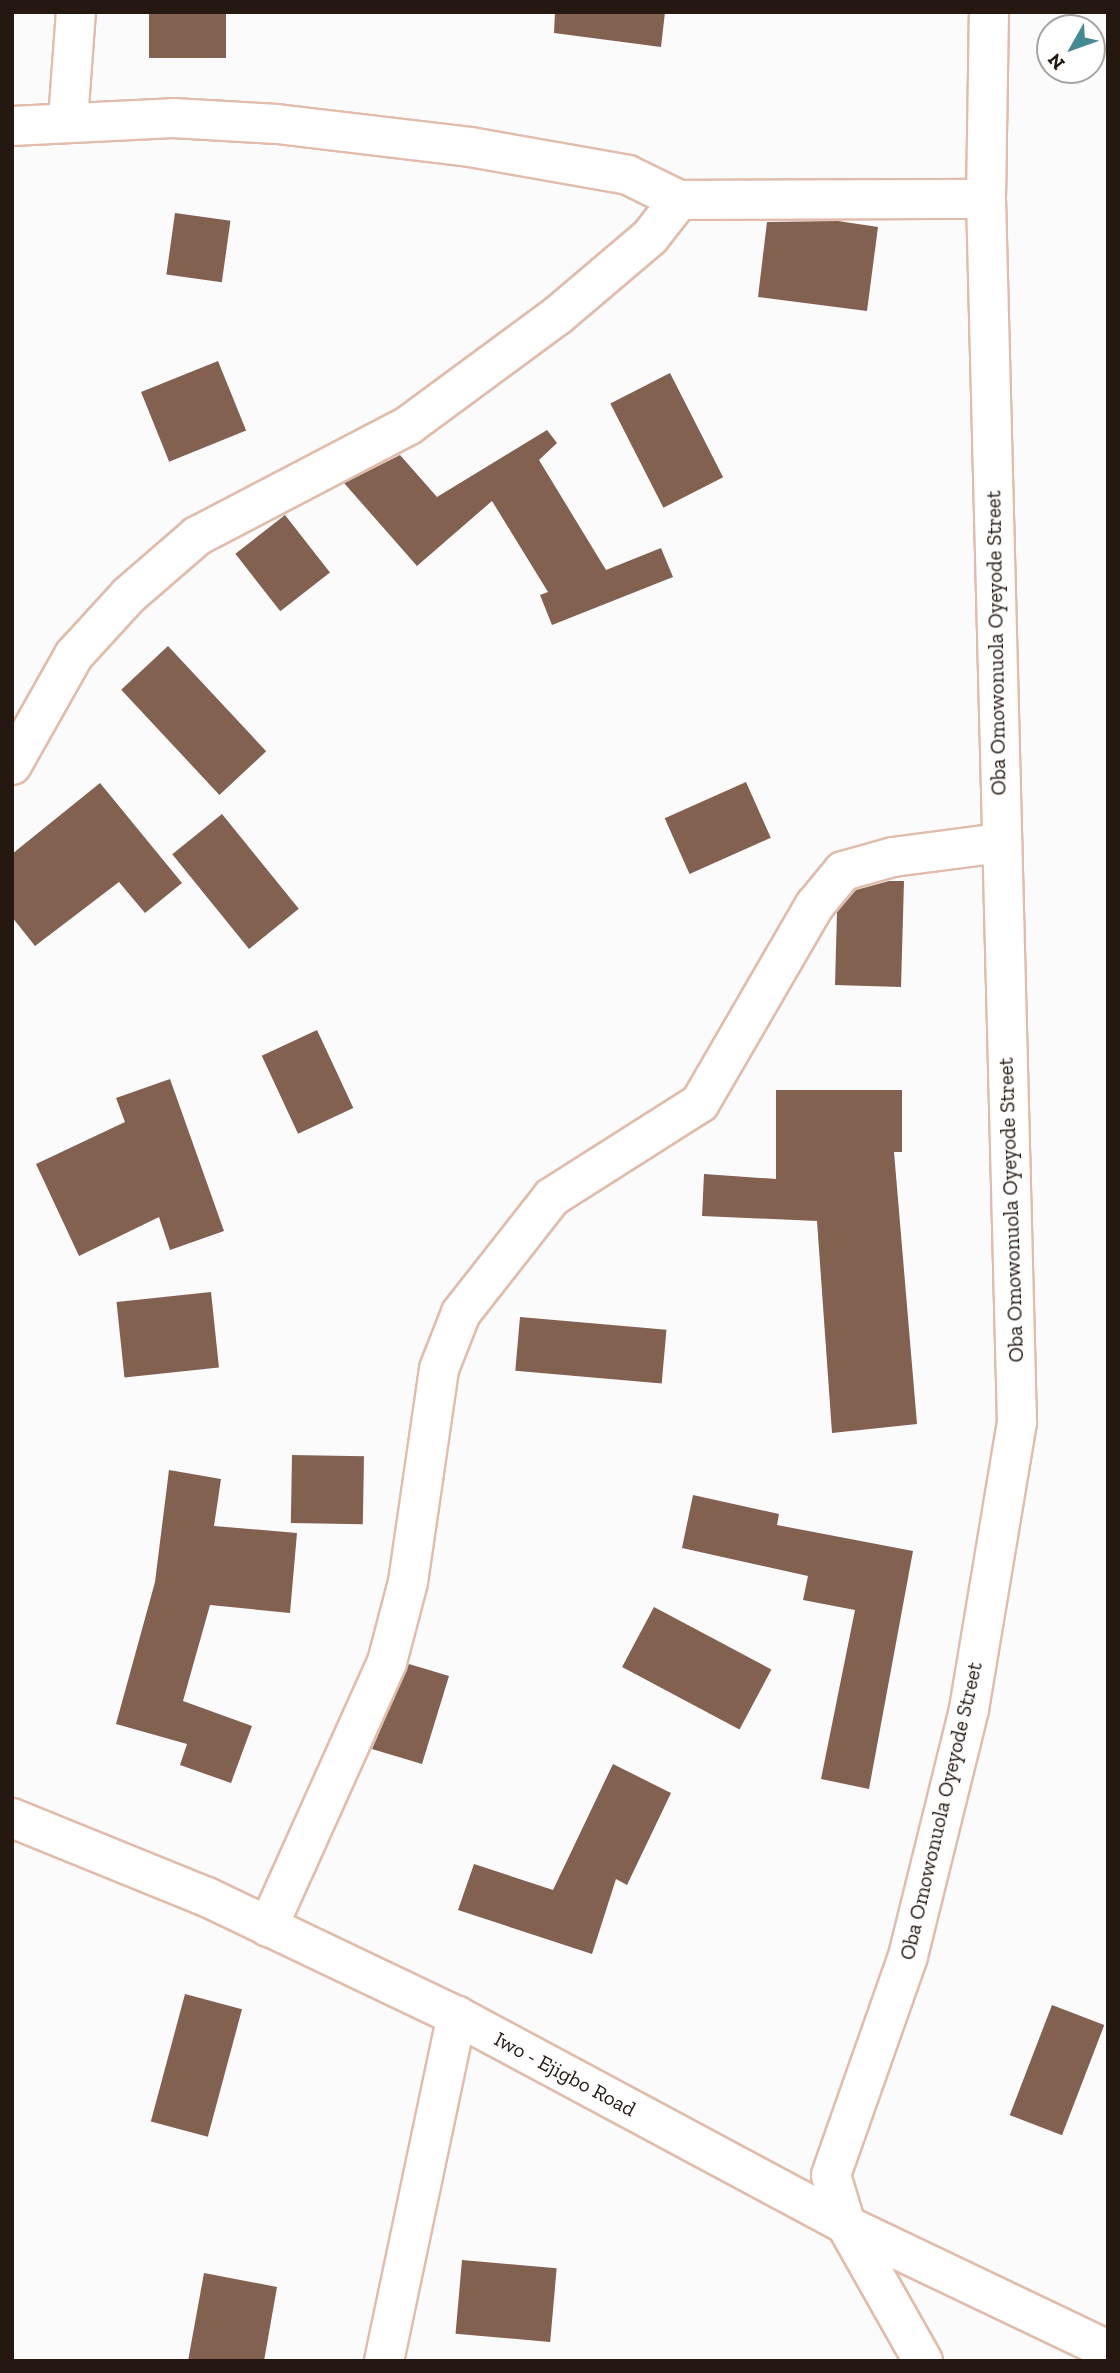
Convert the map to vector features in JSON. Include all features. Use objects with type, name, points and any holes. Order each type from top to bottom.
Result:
[{"type":"street","points":[[68,120],[76,12]]},
{"type":"street","name":"Oba Omowonuola Oyeyode Street","points":[[923,2361],[846,2225],[831,2175],[908,1956],[970,1709],[1017,1423],[986,199],[989,12]]},
{"type":"street","points":[[12,126],[68,120],[277,124],[470,147],[628,176],[679,200],[986,199]]},
{"type":"street","points":[[12,765],[74,654],[129,595],[197,536],[409,425],[557,316],[650,237],[679,200]]},
{"type":"street","points":[[268,1927],[387,1661],[408,1582],[439,1369],[461,1313],[552,1197],[700,1103],[815,905],[843,871],[893,856],[1001,843]]},
{"type":"street","name":"Iwo - Ejigbo Road","points":[[12,1818],[268,1927],[457,2016],[846,2225],[1108,2350]]},
{"type":"street","points":[[384,2361],[457,2016]]},
{"type":"building","points":[[149,12],[226,12],[226,58],[149,58]]},
{"type":"building","points":[[555,12],[665,12],[661,47],[554,33]]},
{"type":"building","points":[[175,213],[230,221],[222,282],[166,274]]},
{"type":"building","points":[[838,221],[878,227],[867,311],[758,297],[767,222]]},
{"type":"building","points":[[218,361],[246,431],[169,462],[141,392]]},
{"type":"building","points":[[670,373],[723,477],[663,508],[610,403]]},
{"type":"building","points":[[547,430],[557,443],[539,460],[606,570],[661,548],[673,577],[552,625],[540,595],[548,592],[492,501],[417,566],[344,483],[400,455],[437,497]]},
{"type":"building","points":[[285,515],[330,573],[280,611],[235,554]]},
{"type":"building","points":[[168,646],[266,751],[219,795],[121,690]]},
{"type":"building","points":[[746,782],[771,838],[690,874],[665,818]]},
{"type":"building","points":[[100,783],[182,883],[145,913],[119,882],[35,946],[12,917],[12,854]]},
{"type":"building","points":[[222,814],[299,909],[249,949],[172,854]]},
{"type":"building","points":[[889,881],[904,881],[901,987],[835,985],[837,912],[856,890]]},
{"type":"building","points":[[317,1030],[353,1108],[298,1134],[262,1056]]},
{"type":"building","points":[[170,1079],[224,1231],[170,1250],[159,1217],[79,1256],[36,1164],[125,1122],[116,1098]]},
{"type":"building","points":[[776,1090],[902,1090],[902,1152],[894,1152],[917,1424],[832,1433],[817,1221],[702,1216],[704,1174],[776,1179]]},
{"type":"building","points":[[211,1292],[219,1368],[124,1378],[117,1302]]},
{"type":"building","points":[[520,1317],[666,1330],[662,1384],[515,1371]]},
{"type":"building","points":[[292,1455],[364,1456],[363,1524],[291,1523]]},
{"type":"building","points":[[169,1470],[221,1479],[214,1526],[297,1533],[290,1613],[210,1605],[183,1701],[252,1726],[231,1783],[180,1765],[187,1744],[116,1724],[155,1582]]},
{"type":"building","points":[[693,1495],[779,1514],[777,1525],[913,1551],[869,1789],[821,1779],[855,1610],[803,1600],[808,1576],[682,1548]]},
{"type":"building","points":[[654,1607],[771,1669],[740,1729],[622,1667]]},
{"type":"building","points":[[409,1664],[449,1676],[422,1764],[372,1749]]},
{"type":"building","points":[[613,1764],[671,1793],[627,1885],[616,1879],[592,1954],[458,1910],[474,1864],[553,1890]]},
{"type":"building","points":[[185,1994],[242,2009],[208,2137],[151,2122]]},
{"type":"building","points":[[1052,2005],[1104,2025],[1062,2135],[1010,2115]]},
{"type":"building","points":[[462,2260],[557,2268],[550,2342],[456,2334]]},
{"type":"building","points":[[204,2273],[277,2287],[264,2361],[188,2361]]}]
